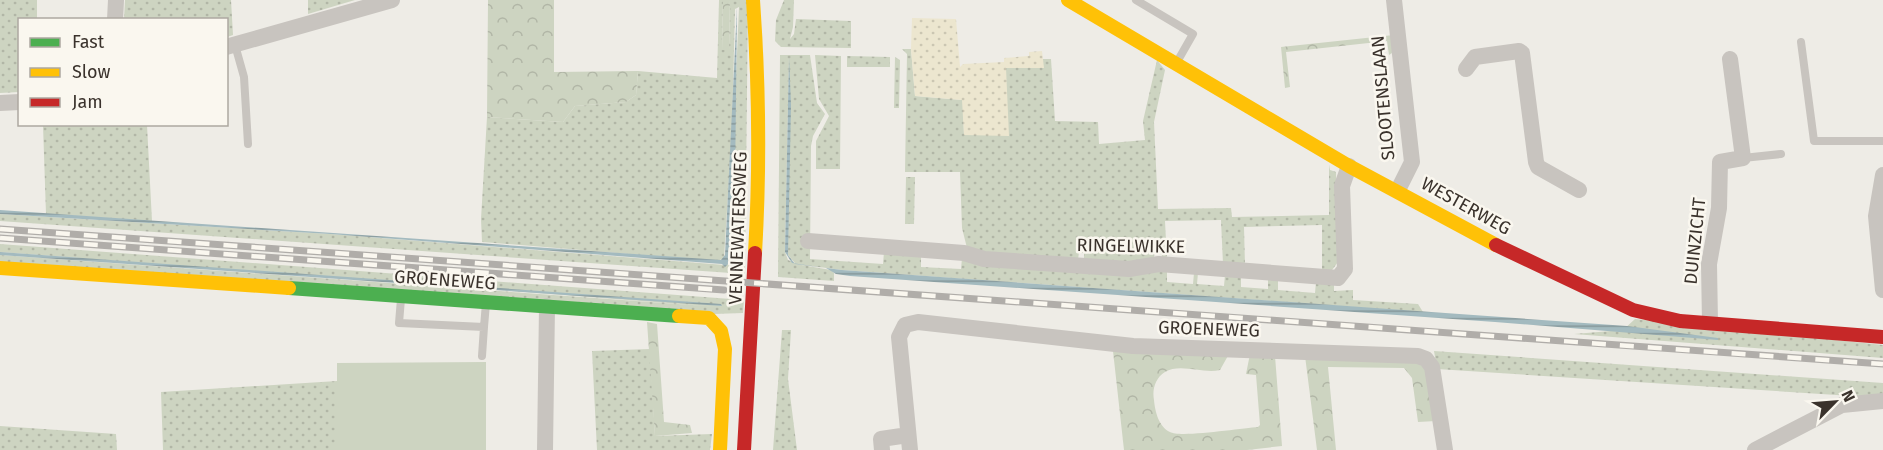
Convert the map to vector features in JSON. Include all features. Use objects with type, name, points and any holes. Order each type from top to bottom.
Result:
[{"type":"street","points":[[115,18],[116,0]]},
{"type":"street","points":[[231,46],[392,0]]},
{"type":"street","name":"WESTERWEG","points":[[1068,0],[1349,166],[1398,190],[1519,257],[1633,310],[1680,321],[1883,337]]},
{"type":"street","name":"SLOOTENSLAAN","points":[[1394,0],[1412,162],[1398,190]]},
{"type":"street","name":"VENNEWATERSWEG","points":[[744,450],[758,203],[756,2]]},
{"type":"street","points":[[1466,69],[1475,57],[1520,51],[1522,53],[1538,167],[1579,190]]},
{"type":"street","points":[[1730,59],[1743,158]]},
{"type":"street","points":[[0,103],[18,102]]},
{"type":"street","name":"DUINZICHT","points":[[1710,323],[1709,264],[1719,208],[1720,162],[1743,158]]},
{"type":"street","name":"RINGELWIKKE","points":[[808,241],[964,253],[984,259],[1129,269],[1159,264],[1338,278],[1345,269],[1342,186],[1349,166]]},
{"type":"street","points":[[1883,175],[1876,216],[1880,238],[1883,291]]},
{"type":"street","name":"GROENEWEG","points":[[0,268],[709,318],[721,331],[725,349],[720,450]]},
{"type":"street","points":[[544,450],[547,306]]},
{"type":"street","name":"GROENEWEG","points":[[909,442],[900,331],[907,324],[918,322],[1133,346],[1418,356],[1426,359],[1432,367],[1446,450]]},
{"type":"street","points":[[1755,450],[1842,405],[1883,400]]},
{"type":"street","points":[[882,450],[881,439],[885,437],[909,442]]},
{"type":"lane","points":[[1136,0],[1193,34],[1176,65]]},
{"type":"lane","points":[[1801,42],[1814,141],[1883,141]]},
{"type":"lane","points":[[231,46],[244,77],[248,144]]},
{"type":"lane","points":[[1743,158],[1781,154]]},
{"type":"lane","points":[[401,297],[399,323],[484,327]]},
{"type":"lane","points":[[482,356],[486,302]]},
{"type":"green space","points":[[0,0],[37,0],[37,18],[18,18],[18,92],[0,93]]},
{"type":"green space","points":[[125,0],[231,0],[233,35],[228,37],[228,18],[124,18]]},
{"type":"green space","points":[[308,0],[355,0],[308,14]]},
{"type":"green space","points":[[488,0],[554,0],[554,72],[638,71],[636,95],[626,102],[575,106],[563,122],[487,117]]},
{"type":"green space","points":[[719,0],[723,0],[722,50],[729,50],[730,0],[748,0],[745,274],[0,221],[0,214],[330,234],[725,265],[728,264],[739,7],[735,9],[732,128],[724,259],[715,261],[482,242],[481,219],[487,117],[563,122],[575,106],[626,102],[636,95],[638,71],[717,78]]},
{"type":"green space","points":[[723,0],[730,0],[729,50],[722,50]]},
{"type":"green space","points":[[784,0],[794,0],[790,39],[794,34],[796,19],[851,21],[851,48],[781,47],[775,41],[776,20]]},
{"type":"green space","points":[[1394,35],[1395,51],[1389,55],[1387,41],[1286,52],[1290,87],[1285,88],[1281,47]]},
{"type":"green space","points":[[902,49],[911,49],[915,96],[963,100],[964,135],[1006,68],[1043,68],[1043,59],[1051,59],[1055,121],[1098,122],[1099,144],[1145,140],[1143,121],[1157,60],[1165,70],[1154,122],[1158,209],[1231,208],[1232,217],[1329,215],[1329,165],[1330,170],[1336,172],[1338,262],[1332,270],[1322,271],[1322,225],[1244,227],[1245,266],[1223,264],[1221,220],[1165,221],[1167,260],[1162,257],[1161,246],[1155,246],[1154,258],[1129,264],[1084,260],[1084,253],[1079,252],[1078,260],[986,254],[967,248],[962,228],[960,172],[905,172],[907,54]]},
{"type":"green space","points":[[780,55],[810,55],[817,103],[825,114],[813,136],[811,146],[810,259],[883,264],[884,252],[921,254],[921,267],[961,269],[962,258],[1167,271],[1167,282],[1193,284],[1194,273],[1198,273],[1197,284],[1224,286],[1225,275],[1241,276],[1241,287],[1268,289],[1268,278],[1278,279],[1278,290],[1315,293],[1316,282],[1334,283],[1334,291],[1353,290],[1353,300],[1418,304],[1423,312],[842,270],[796,264],[831,270],[834,273],[834,281],[778,277]],"holes":[[[789,57],[788,255],[795,263],[788,260],[785,252]]]},
{"type":"green space","points":[[815,55],[841,56],[840,169],[816,169],[816,141],[829,116],[819,99]]},
{"type":"green space","points":[[847,56],[890,57],[890,67],[847,67]]},
{"type":"green space","points":[[895,57],[900,60],[899,108],[894,108]]},
{"type":"green space","points":[[43,126],[147,126],[152,221],[46,214]]},
{"type":"green space","points":[[906,177],[915,177],[914,224],[905,224]]},
{"type":"green space","points":[[0,244],[744,300],[743,313],[714,314],[0,262],[0,255],[720,307],[0,252]]},
{"type":"green space","points":[[1635,319],[1883,345],[1883,358],[1574,334],[1623,330]]},
{"type":"green space","points":[[647,322],[657,324],[664,422],[690,425],[692,433],[655,436]]},
{"type":"green space","points":[[782,330],[791,330],[788,379],[797,450],[773,450]]},
{"type":"green space","points":[[650,349],[655,436],[712,434],[710,450],[597,450],[592,351]]},
{"type":"green space","points":[[1113,351],[1229,354],[1220,370],[1171,369],[1157,381],[1153,396],[1158,419],[1166,430],[1176,434],[1258,427],[1260,425],[1256,375],[1246,374],[1250,354],[1275,356],[1282,446],[1247,450],[1124,450]]},
{"type":"green space","points":[[1434,351],[1883,383],[1883,398],[1437,369]]},
{"type":"green space","points":[[1305,356],[1411,359],[1430,371],[1436,421],[1418,422],[1412,378],[1404,368],[1328,367],[1336,450],[1317,450]]},
{"type":"green space","points":[[486,362],[486,450],[337,450],[337,363]]},
{"type":"green space","points":[[337,381],[337,450],[163,450],[161,392]]},
{"type":"green space","points":[[0,426],[116,434],[117,450],[0,450]]},
{"type":"sand","points":[[912,18],[956,19],[960,67],[963,64],[1004,62],[1004,58],[1029,56],[1029,52],[1042,51],[1044,68],[1006,68],[1009,136],[964,135],[962,100],[915,96],[911,49]]},
{"type":"water","points":[[737,7],[735,185],[728,264],[725,267],[722,264],[330,234],[0,214],[0,210],[721,260],[725,255]]},
{"type":"water","points":[[789,57],[791,105],[788,255],[795,263],[792,263],[785,252]]},
{"type":"water","points":[[0,252],[721,304],[722,306],[0,255]]},
{"type":"water","points":[[826,268],[1627,326],[1718,338],[1718,340],[1495,322],[836,274]]},
{"type":"railway","points":[[0,229],[1883,364]]},
{"type":"railway","points":[[0,238],[724,290]]},
{"type":"traffic: fast","points":[[289,288],[679,316]]},
{"type":"traffic: slow","points":[[753,0],[758,126],[755,253]]},
{"type":"traffic: slow","points":[[1068,0],[1349,166],[1496,245]]},
{"type":"traffic: slow","points":[[0,268],[289,288]]},
{"type":"traffic: slow","points":[[679,316],[709,318],[721,331],[725,349],[720,450]]},
{"type":"traffic: jam","points":[[1496,245],[1633,310],[1680,321],[1883,337]]},
{"type":"traffic: jam","points":[[744,450],[755,253]]}]
